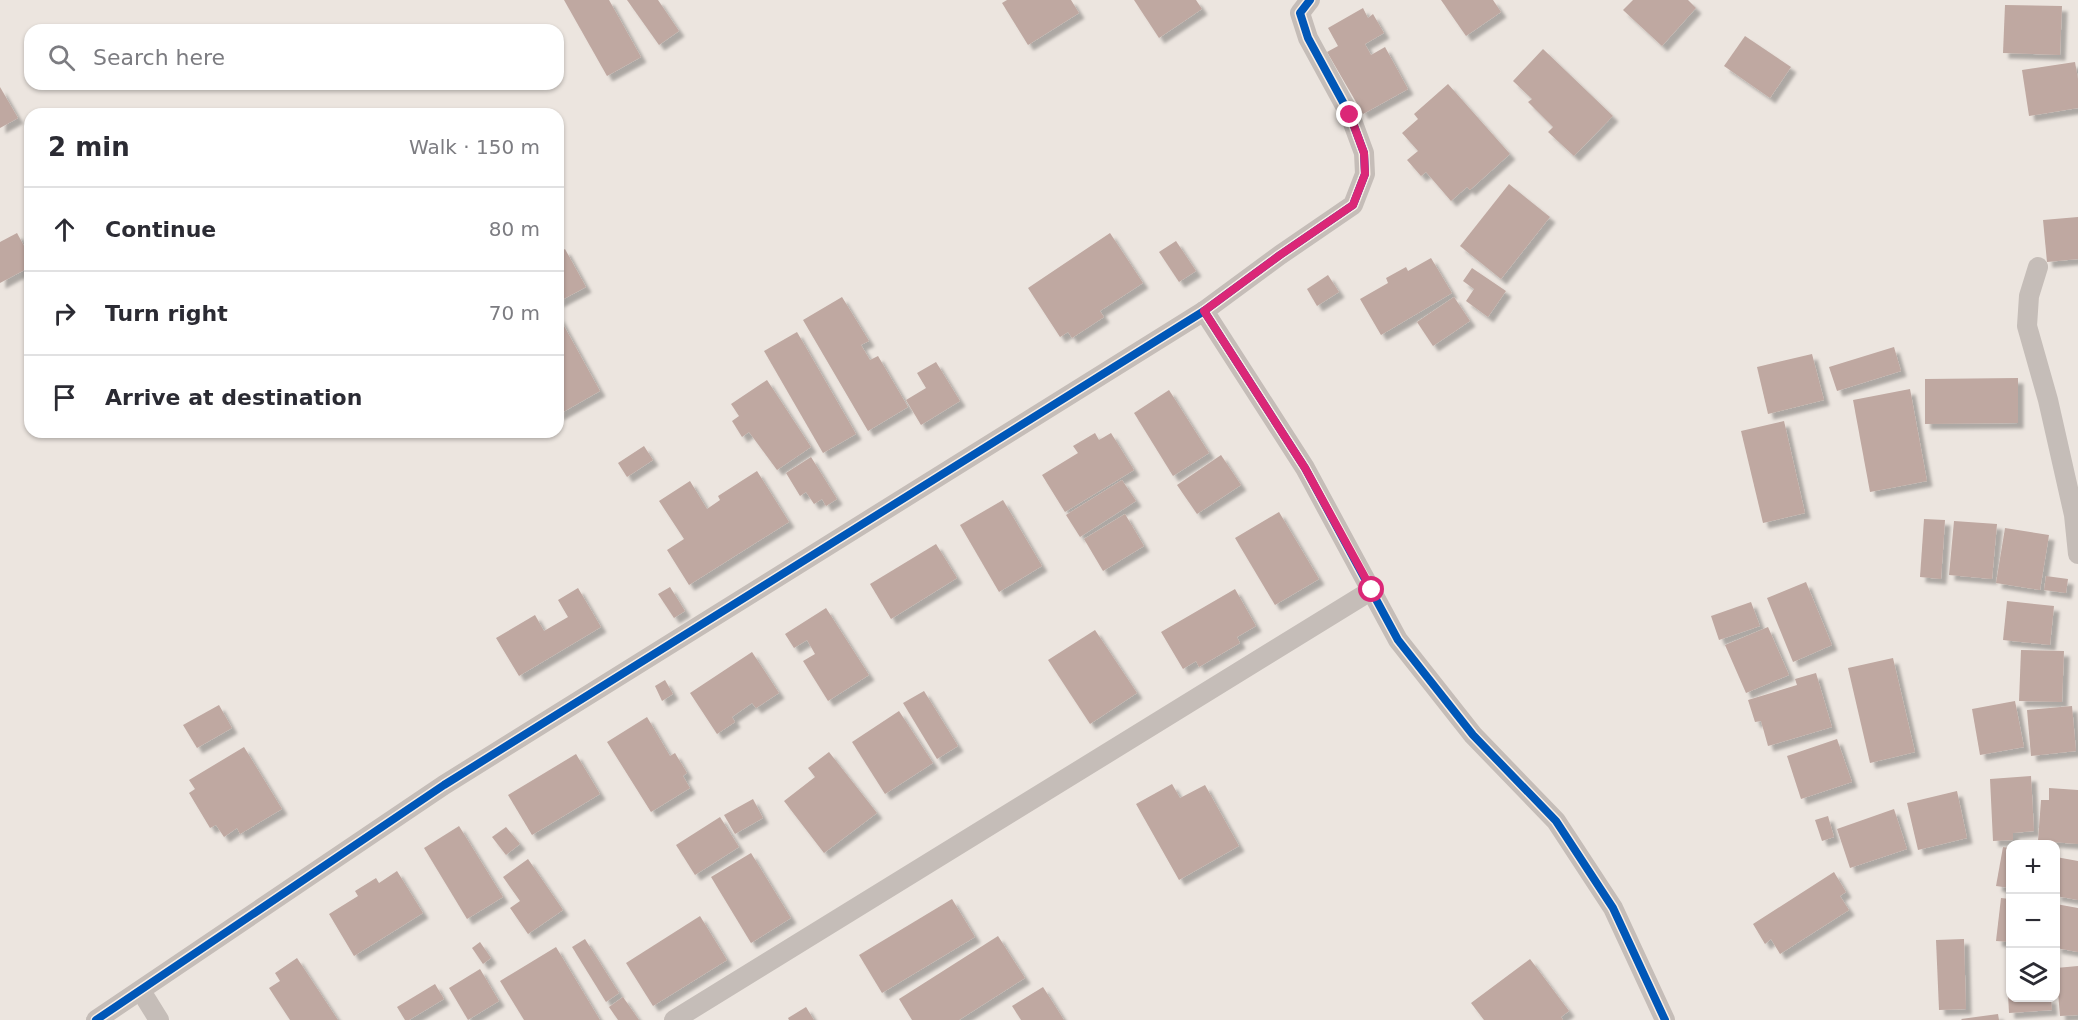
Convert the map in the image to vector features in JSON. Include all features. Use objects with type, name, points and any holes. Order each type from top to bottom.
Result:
[{"type":"street","points":[[96,1020],[444,785],[1204,311],[1353,205],[1365,174],[1364,153],[1350,115],[1308,38],[1300,13],[1310,0]]},
{"type":"street","points":[[2038,267],[2029,296],[2027,326],[2076,514],[2078,554]]},
{"type":"street","points":[[1204,311],[1305,468],[1398,640],[1473,735],[1557,821],[1613,908],[1665,1020]]},
{"type":"street","points":[[674,1020],[1372,590]]},
{"type":"street","points":[[141,991],[159,1020]]},
{"type":"building","points":[[564,0],[609,0],[641,57],[607,76]]},
{"type":"building","points":[[627,0],[658,0],[679,31],[659,45]]},
{"type":"building","points":[[1007,0],[1071,0],[1079,13],[1028,45],[1002,3]]},
{"type":"building","points":[[1134,0],[1196,0],[1202,9],[1159,38]]},
{"type":"building","points":[[1441,0],[1493,0],[1501,12],[1466,36]]},
{"type":"building","points":[[1633,0],[1688,0],[1696,8],[1662,46],[1623,10]]},
{"type":"building","points":[[2005,5],[2062,6],[2060,55],[2003,53]]},
{"type":"building","points":[[1363,8],[1368,18],[1373,14],[1384,33],[1365,44],[1371,55],[1385,47],[1408,89],[1363,114],[1327,52],[1338,46],[1328,28]]},
{"type":"building","points":[[1745,36],[1791,67],[1770,98],[1724,66]]},
{"type":"building","points":[[1543,49],[1613,116],[1574,156],[1548,132],[1553,127],[1528,102],[1532,99],[1513,81]]},
{"type":"building","points":[[2075,62],[2078,79],[2078,108],[2029,116],[2022,70]]},
{"type":"building","points":[[1448,84],[1510,154],[1470,190],[1467,187],[1451,201],[1426,172],[1421,176],[1407,160],[1418,151],[1402,133],[1418,119],[1414,114]]},
{"type":"building","points":[[0,87],[18,118],[0,128]]},
{"type":"building","points":[[1509,184],[1550,217],[1501,279],[1460,246]]},
{"type":"building","points":[[2078,217],[2078,259],[2047,262],[2043,220]]},
{"type":"building","points":[[17,233],[24,246],[24,270],[0,283],[0,242]]},
{"type":"building","points":[[1110,233],[1143,283],[1100,311],[1104,317],[1072,338],[1068,332],[1060,337],[1028,288]]},
{"type":"building","points":[[1176,241],[1196,271],[1179,282],[1159,252]]},
{"type":"building","points":[[564,250],[586,287],[564,299]]},
{"type":"building","points":[[1431,258],[1452,293],[1381,335],[1360,299],[1388,283],[1386,278],[1406,267],[1408,271]]},
{"type":"building","points":[[1472,268],[1506,291],[1488,317],[1466,301],[1474,289],[1463,281]]},
{"type":"building","points":[[1328,275],[1339,292],[1317,306],[1307,289]]},
{"type":"building","points":[[842,297],[869,341],[861,345],[870,360],[878,356],[908,407],[868,431],[803,320]]},
{"type":"building","points":[[1454,297],[1470,321],[1433,346],[1417,322]]},
{"type":"building","points":[[564,326],[600,391],[564,412]]},
{"type":"building","points":[[797,332],[856,434],[823,453],[764,351]]},
{"type":"building","points":[[1894,347],[1901,371],[1837,391],[1829,367]]},
{"type":"building","points":[[1812,354],[1824,400],[1768,414],[1757,367]]},
{"type":"building","points":[[936,362],[960,401],[921,425],[906,400],[926,388],[917,373]]},
{"type":"building","points":[[2018,378],[2018,423],[1925,424],[1925,379]]},
{"type":"building","points":[[767,380],[811,447],[777,470],[749,432],[742,437],[732,421],[739,416],[731,404]]},
{"type":"building","points":[[1910,389],[1927,481],[1870,492],[1853,400]]},
{"type":"building","points":[[1169,390],[1209,453],[1173,476],[1134,413]]},
{"type":"building","points":[[1784,421],[1805,513],[1763,523],[1741,431]]},
{"type":"building","points":[[1095,433],[1099,440],[1111,433],[1134,470],[1065,512],[1042,475],[1078,453],[1073,446]]},
{"type":"building","points":[[644,446],[653,460],[627,477],[618,463]]},
{"type":"building","points":[[1221,455],[1241,485],[1197,514],[1177,485]]},
{"type":"building","points":[[811,457],[837,499],[826,506],[822,499],[814,504],[806,492],[800,496],[786,473]]},
{"type":"building","points":[[757,471],[789,522],[689,585],[667,550],[684,539],[659,501],[690,481],[707,509],[720,500],[718,496]]},
{"type":"building","points":[[1122,480],[1136,501],[1080,537],[1066,515]]},
{"type":"building","points":[[1003,500],[1042,566],[999,592],[960,525]]},
{"type":"building","points":[[1279,512],[1319,579],[1275,605],[1235,538]]},
{"type":"building","points":[[1125,514],[1144,546],[1103,571],[1084,539]]},
{"type":"building","points":[[1924,519],[1945,520],[1941,579],[1920,577]]},
{"type":"building","points":[[1954,521],[1997,524],[1992,579],[1949,575]]},
{"type":"building","points":[[2005,528],[2049,535],[2040,590],[1996,583]]},
{"type":"building","points":[[936,544],[957,578],[891,619],[870,584]]},
{"type":"building","points":[[2046,576],[2068,579],[2066,593],[2044,590]]},
{"type":"building","points":[[1806,582],[1832,645],[1793,662],[1767,598]]},
{"type":"building","points":[[670,587],[685,611],[674,618],[658,594]]},
{"type":"building","points":[[578,588],[601,627],[519,676],[496,638],[535,615],[544,631],[568,617],[558,600]]},
{"type":"building","points":[[1235,589],[1256,626],[1237,637],[1240,643],[1199,667],[1196,661],[1183,669],[1161,632]]},
{"type":"building","points":[[2007,601],[2054,606],[2050,645],[2003,640]]},
{"type":"building","points":[[1751,602],[1760,626],[1719,640],[1711,616]]},
{"type":"building","points":[[826,608],[869,675],[828,701],[803,661],[815,654],[807,640],[794,648],[785,634]]},
{"type":"building","points":[[1768,627],[1789,675],[1746,693],[1725,645]]},
{"type":"building","points":[[1095,630],[1137,693],[1090,724],[1048,660]]},
{"type":"building","points":[[2021,650],[2064,651],[2062,702],[2019,701]]},
{"type":"building","points":[[752,652],[779,693],[756,708],[752,703],[732,717],[735,722],[717,734],[690,693]]},
{"type":"building","points":[[1893,658],[1915,752],[1870,763],[1848,668]]},
{"type":"building","points":[[1816,673],[1832,727],[1768,746],[1761,721],[1755,722],[1748,700],[1797,685],[1795,679]]},
{"type":"building","points":[[665,680],[673,694],[662,701],[655,686]]},
{"type":"building","points":[[924,691],[958,746],[937,759],[903,703]]},
{"type":"building","points":[[2015,701],[2024,747],[1980,755],[1972,709]]},
{"type":"building","points":[[219,705],[232,728],[197,748],[183,725]]},
{"type":"building","points":[[2072,706],[2076,751],[2031,756],[2027,710]]},
{"type":"building","points":[[899,711],[933,763],[885,794],[852,742]]},
{"type":"building","points":[[647,717],[670,756],[675,753],[687,773],[683,776],[690,788],[651,812],[607,742]]},
{"type":"building","points":[[1837,739],[1852,782],[1801,799],[1787,756]]},
{"type":"building","points":[[244,747],[282,809],[240,834],[237,828],[224,837],[216,825],[210,828],[189,793],[195,789],[189,780]]},
{"type":"building","points":[[829,752],[877,813],[824,853],[784,801],[815,777],[808,768]]},
{"type":"building","points":[[576,754],[600,794],[532,835],[508,795]]},
{"type":"building","points":[[2031,776],[2034,831],[2013,833],[2013,840],[1993,841],[1990,779]]},
{"type":"building","points":[[1172,784],[1180,798],[1205,785],[1239,846],[1179,880],[1136,804]]},
{"type":"building","points":[[2049,788],[2078,790],[2078,844],[2060,843],[2060,840],[2038,840],[2041,800],[2049,800]]},
{"type":"building","points":[[1957,791],[1967,838],[1918,850],[1907,803]]},
{"type":"building","points":[[753,799],[763,818],[735,834],[724,815]]},
{"type":"building","points":[[1894,809],[1907,849],[1850,868],[1837,829]]},
{"type":"building","points":[[1828,816],[1834,837],[1822,841],[1815,820]]},
{"type":"building","points":[[720,817],[739,847],[695,875],[676,845]]},
{"type":"building","points":[[459,826],[503,897],[467,919],[424,848]]},
{"type":"building","points":[[506,827],[520,844],[506,855],[492,837]]},
{"type":"building","points":[[2003,847],[2006,847],[2006,887],[1996,886]]},
{"type":"building","points":[[751,853],[791,918],[751,943],[711,877]]},
{"type":"building","points":[[2060,858],[2078,861],[2078,900],[2060,897]]},
{"type":"building","points":[[528,859],[563,910],[528,934],[510,908],[520,901],[503,877]]},
{"type":"building","points":[[397,871],[423,913],[354,956],[329,914],[358,896],[355,891],[376,878],[379,883]]},
{"type":"building","points":[[1834,872],[1846,892],[1840,896],[1849,910],[1780,954],[1771,939],[1765,944],[1753,924]]},
{"type":"building","points":[[2001,898],[2006,899],[2006,942],[1996,941]]},
{"type":"building","points":[[952,899],[975,937],[882,993],[859,955]]},
{"type":"building","points":[[2060,905],[2078,908],[2078,952],[2060,949]]},
{"type":"building","points":[[700,916],[727,960],[653,1006],[626,963]]},
{"type":"building","points":[[998,936],[1025,978],[959,1020],[912,1020],[899,999]]},
{"type":"building","points":[[585,939],[619,993],[606,1002],[572,947]]},
{"type":"building","points":[[1964,939],[1966,1009],[1939,1010],[1936,940]]},
{"type":"building","points":[[480,942],[491,958],[483,964],[472,948]]},
{"type":"building","points":[[556,947],[600,1020],[524,1020],[500,981]]},
{"type":"building","points":[[297,958],[338,1020],[290,1020],[269,988],[280,981],[275,973]]},
{"type":"building","points":[[1530,959],[1569,1011],[1561,1017],[1563,1020],[1484,1020],[1471,1003]]},
{"type":"building","points":[[2078,966],[2078,1015],[2060,1016],[2060,968]]},
{"type":"building","points":[[480,969],[499,1001],[468,1020],[449,988]]},
{"type":"building","points":[[435,984],[444,999],[409,1020],[405,1020],[397,1007]]},
{"type":"building","points":[[1043,987],[1064,1020],[1021,1020],[1012,1006]]},
{"type":"building","points":[[623,997],[639,1020],[618,1020],[609,1007]]},
{"type":"building","points":[[2008,1002],[2051,1002],[2052,1010],[2009,1013]]},
{"type":"building","points":[[806,1007],[814,1020],[789,1020],[788,1018]]},
{"type":"building","points":[[1998,1014],[1999,1020],[1961,1019]]},
{"type":"cycle path","points":[[96,1020],[444,785],[1204,311],[1353,205],[1365,174],[1364,153],[1350,115],[1308,38],[1300,13],[1310,0]]},
{"type":"cycle path","points":[[1204,311],[1305,468],[1398,640],[1473,735],[1556,821],[1613,908],[1665,1020]]},
{"type":"route","points":[[1350,115],[1364,153],[1365,174],[1353,205],[1204,311],[1305,468],[1372,590]]}]
